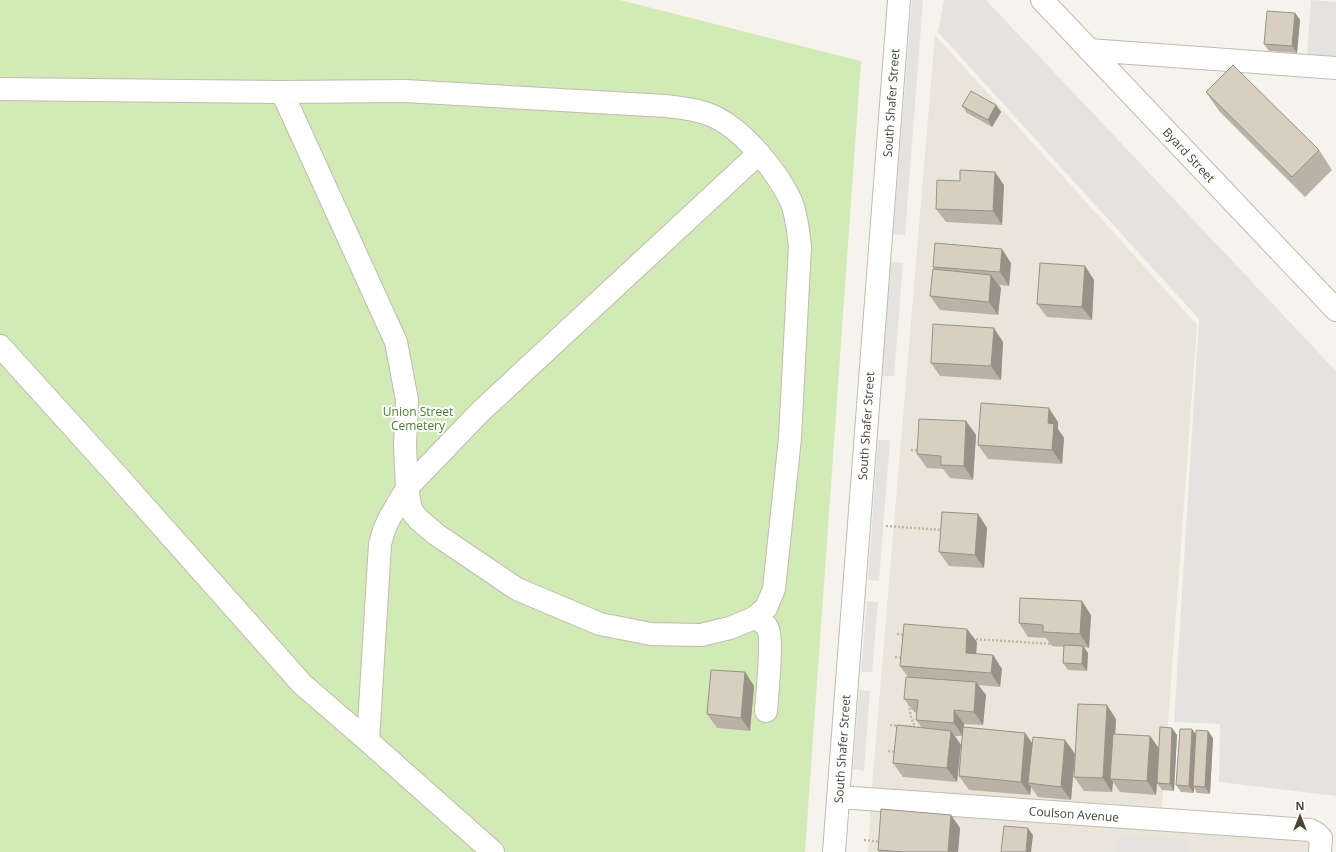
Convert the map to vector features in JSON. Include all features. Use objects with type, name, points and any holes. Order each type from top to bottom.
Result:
[{"type":"street","name":"South Shafer Street","points":[[834,852],[899,0]]},
{"type":"street","name":"Byard Street","points":[[1042,0],[1336,310]]},
{"type":"street","points":[[1090,50],[1336,68]]},
{"type":"street","points":[[0,88],[282,92],[405,91],[666,106],[693,110],[717,118],[738,132],[777,176],[791,202],[797,224],[800,246],[790,438],[774,590],[766,608],[754,618],[730,628],[701,635],[651,634],[600,624],[517,590],[437,534],[414,515],[411,510],[407,488],[405,445],[407,400],[396,342],[282,92]]},
{"type":"street","points":[[368,742],[380,544],[390,517],[407,488],[480,412],[758,154]]},
{"type":"street","points":[[0,346],[302,684],[492,852]]},
{"type":"street","points":[[754,618],[759,620],[768,629],[770,641],[766,711]]},
{"type":"street","name":"Coulson Avenue","points":[[838,797],[1310,830],[1321,838],[1320,852]]},
{"type":"path","points":[[911,450],[922,451]]},
{"type":"path","points":[[895,527],[945,530]]},
{"type":"path","points":[[897,634],[910,635]]},
{"type":"path","points":[[965,639],[1052,644]]},
{"type":"path","points":[[895,657],[906,658]]},
{"type":"path","points":[[909,701],[911,717],[915,727]]},
{"type":"path","points":[[890,725],[926,728]]},
{"type":"path","points":[[888,751],[900,752]]},
{"type":"path","points":[[864,840],[889,843]]},
{"type":"shaded area","points":[[912,0],[923,0],[905,235],[893,234]]},
{"type":"shaded area","points":[[944,0],[986,0],[1336,371],[1336,796],[1219,782],[1220,724],[1174,722],[1199,319],[938,32]]},
{"type":"shaded area","points":[[1311,0],[1336,2],[1336,57],[1307,55]]},
{"type":"shaded area","points":[[935,35],[1197,325],[1161,820],[1310,830],[1320,852],[868,852],[872,786]]},
{"type":"shaded area","points":[[890,262],[903,263],[894,376],[882,376]]},
{"type":"shaded area","points":[[878,440],[890,440],[879,581],[868,580]]},
{"type":"shaded area","points":[[867,601],[878,602],[872,672],[861,672]]},
{"type":"shaded area","points":[[859,690],[870,691],[864,771],[853,769]]},
{"type":"shaded area","points":[[1118,835],[1190,840],[1189,852],[1117,852]]},
{"type":"green space","name":"Union Street Cemetery","points":[[0,0],[620,0],[861,61],[805,852],[0,852]]},
{"type":"building","points":[[1267,11],[1295,13],[1292,46],[1264,44]]},
{"type":"building","points":[[1233,65],[1319,150],[1292,177],[1206,92]]},
{"type":"building","points":[[971,91],[996,105],[988,120],[962,106]]},
{"type":"building","points":[[960,170],[995,172],[993,211],[936,209],[937,180],[960,181]]},
{"type":"building","points":[[935,243],[1002,249],[1000,272],[933,267]]},
{"type":"building","points":[[1040,263],[1085,266],[1082,307],[1037,304]]},
{"type":"building","points":[[933,269],[991,275],[989,302],[930,296]]},
{"type":"building","points":[[933,324],[994,328],[991,366],[931,363]]},
{"type":"building","points":[[981,403],[1049,408],[1048,423],[1054,424],[1052,450],[978,445]]},
{"type":"building","points":[[919,419],[966,421],[964,466],[941,465],[941,456],[917,454]]},
{"type":"building","points":[[942,512],[978,514],[975,555],[939,552]]},
{"type":"building","points":[[1020,598],[1082,601],[1080,634],[1043,632],[1043,625],[1019,623]]},
{"type":"building","points":[[904,624],[967,629],[966,653],[993,655],[991,673],[900,666]]},
{"type":"building","points":[[1064,645],[1083,646],[1082,664],[1063,663]]},
{"type":"building","points":[[711,670],[745,672],[741,718],[707,714]]},
{"type":"building","points":[[906,677],[976,682],[974,712],[954,710],[954,723],[916,720],[918,700],[904,699]]},
{"type":"building","points":[[1078,704],[1107,705],[1103,778],[1074,777]]},
{"type":"building","points":[[897,725],[951,731],[947,768],[893,763]]},
{"type":"building","points":[[963,727],[1025,733],[1021,782],[959,776]]},
{"type":"building","points":[[1160,727],[1172,728],[1170,784],[1157,783]]},
{"type":"building","points":[[1180,729],[1192,729],[1189,786],[1176,785]]},
{"type":"building","points":[[1196,730],[1208,731],[1205,787],[1193,786]]},
{"type":"building","points":[[1113,734],[1150,736],[1147,781],[1110,779]]},
{"type":"building","points":[[1033,737],[1065,740],[1061,787],[1028,783]]},
{"type":"building","points":[[881,809],[951,815],[948,852],[904,852],[878,850]]},
{"type":"building","points":[[1004,826],[1028,828],[1026,852],[1001,852]]}]
